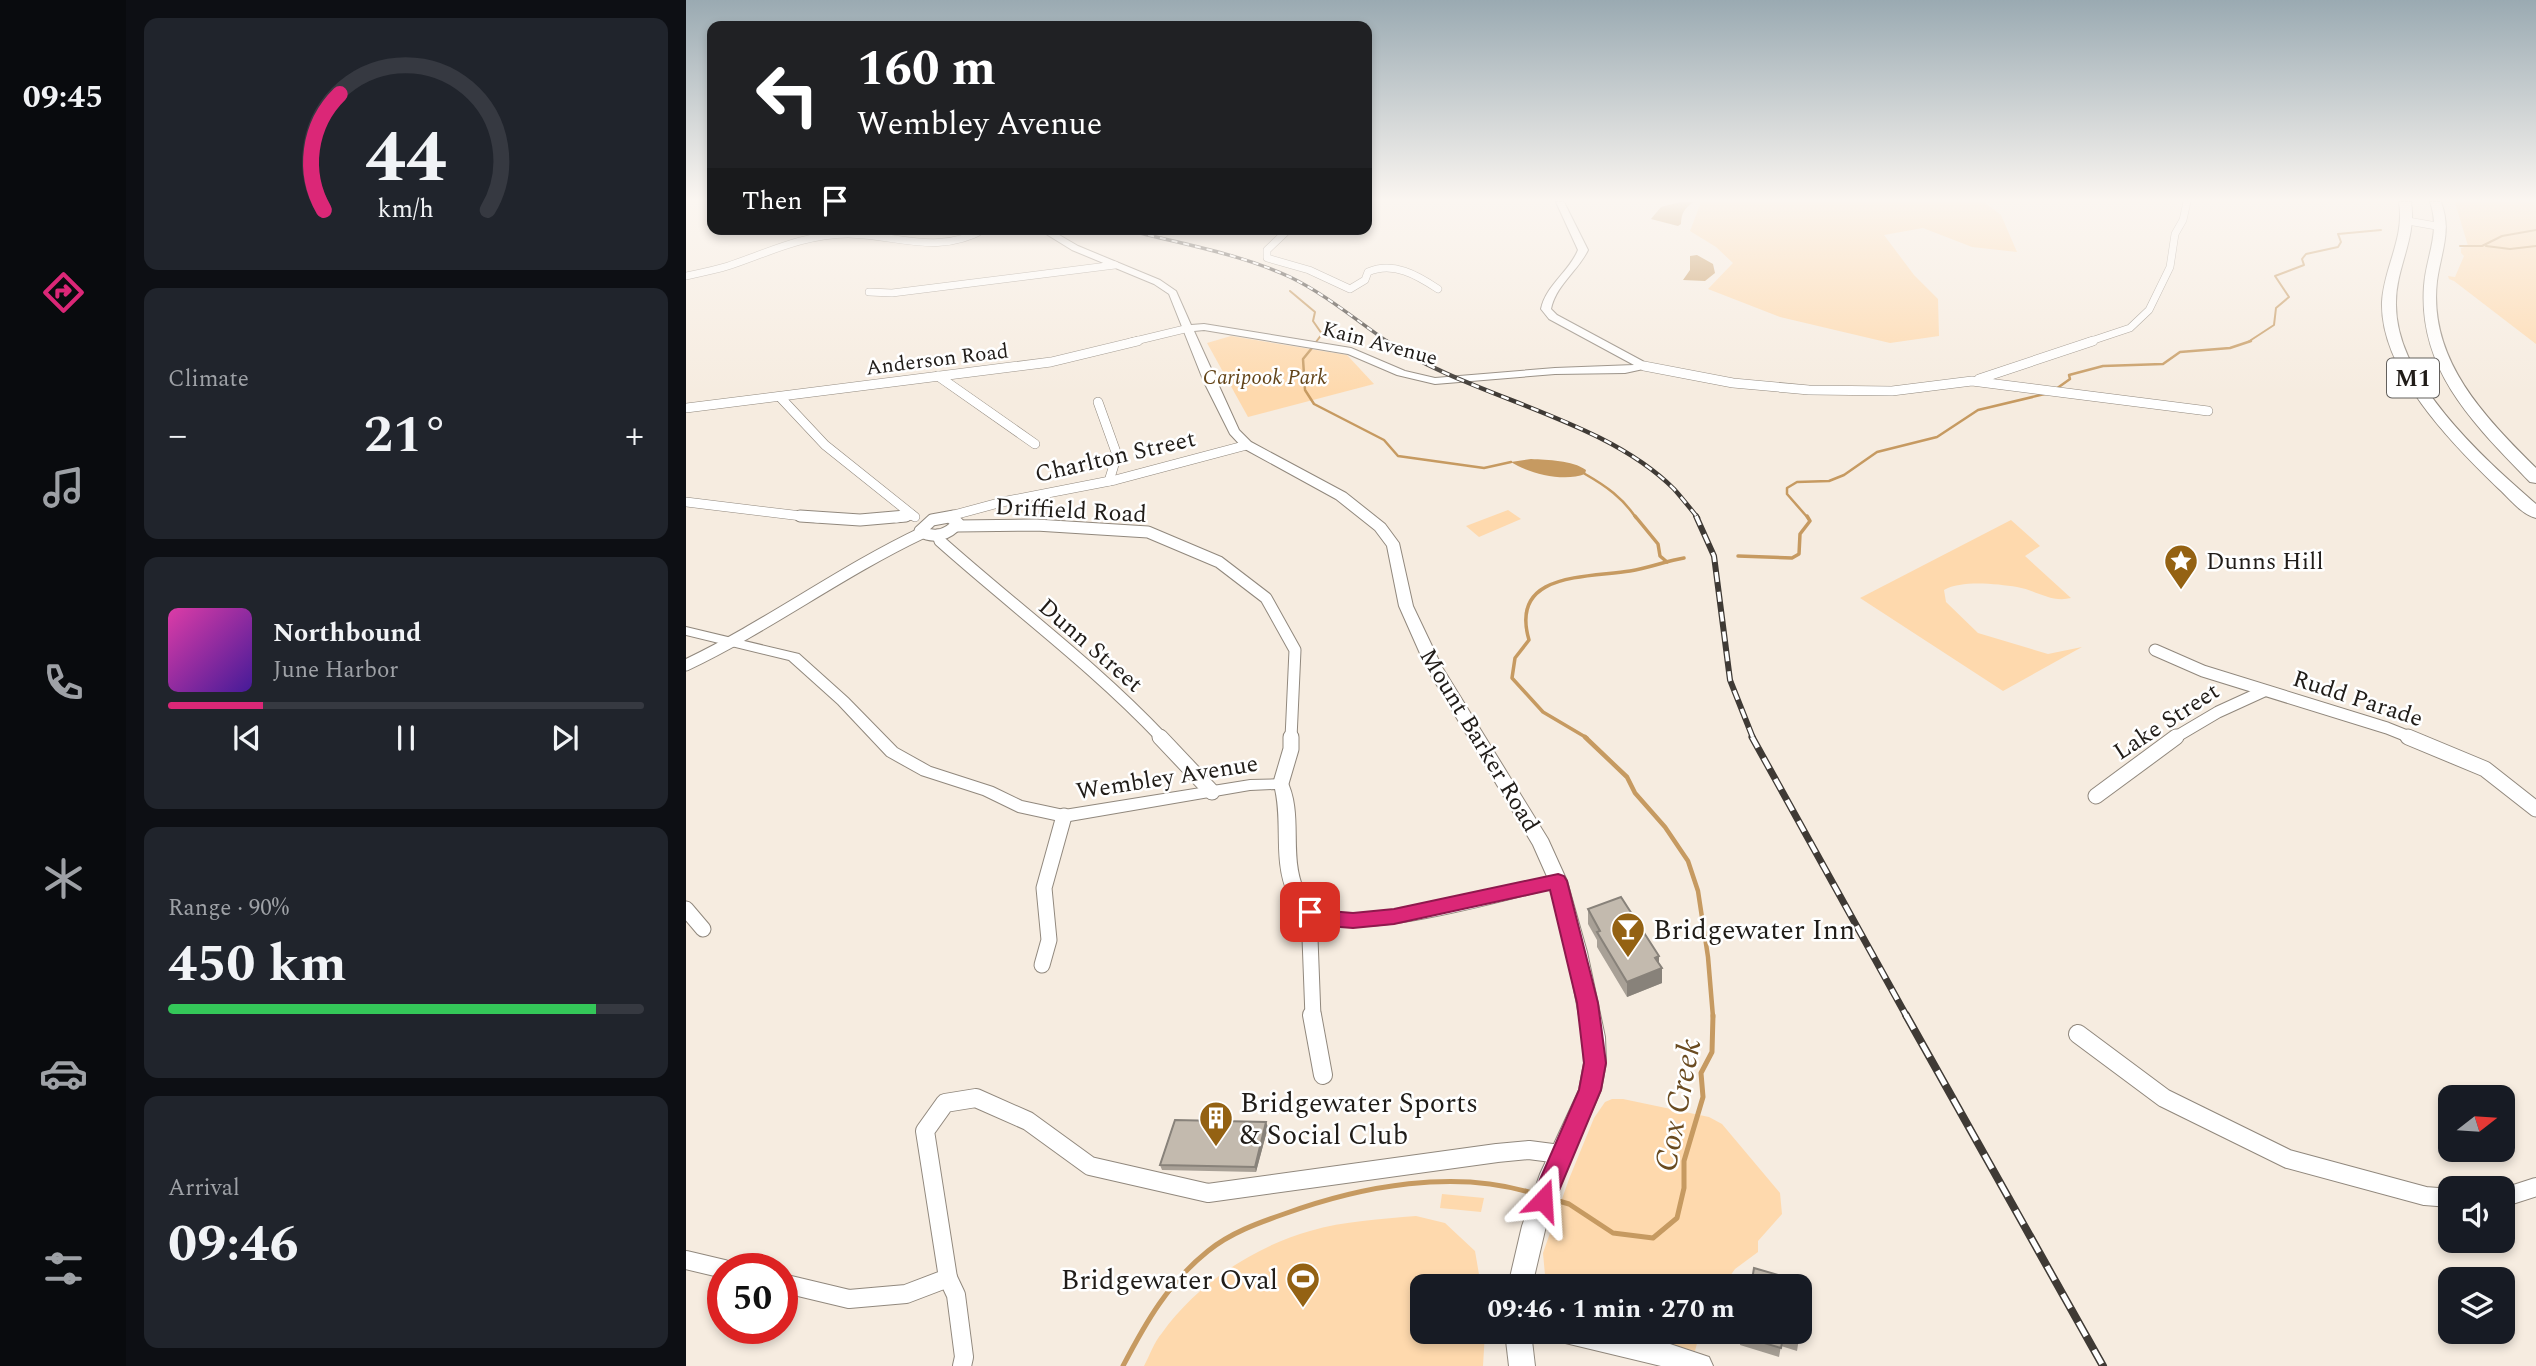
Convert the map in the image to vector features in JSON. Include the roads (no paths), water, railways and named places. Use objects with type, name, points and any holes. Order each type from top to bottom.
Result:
[{"type":"highway","name":"M1","points":[[2396,266],[2391,284],[2389,312],[2397,342],[2413,379],[2470,452],[2536,513]]},
{"type":"highway","name":"M1","points":[[2434,266],[2428,310],[2439,352],[2449,375],[2472,411],[2536,478]]},
{"type":"highway","points":[[2435,335],[2496,418],[2536,458]]},
{"type":"highway","points":[[2437,412],[2465,462],[2536,531]]},
{"type":"main road","name":"Mount Barker Road","points":[[1117,266],[1157,282],[1173,293],[1210,382],[1234,431],[1247,445],[1341,496],[1380,527],[1394,546],[1406,606],[1429,657],[1450,698],[1542,844],[1558,881],[1585,990],[1594,1037],[1595,1063],[1590,1090],[1556,1164],[1534,1226],[1523,1274]]},
{"type":"main road","points":[[1575,266],[1546,299],[1546,309],[1553,317],[1644,366]]},
{"type":"main road","name":"Kain Avenue","points":[[1189,328],[1204,327],[1351,351],[1402,373],[1435,381],[1555,371],[1625,370],[1644,366]]},
{"type":"main road","points":[[1519,1344],[1521,1366]]},
{"type":"main road","points":[[1620,1344],[1669,1355],[1700,1366]]},
{"type":"street","points":[[686,276],[728,266]]},
{"type":"street","points":[[869,292],[892,293],[1109,266]]},
{"type":"street","points":[[1294,266],[1350,289],[1365,281],[1368,272],[1384,267],[1414,274],[1438,289]]},
{"type":"street","points":[[1644,366],[1733,383],[1809,390],[1892,391],[1972,381],[2130,328],[2149,310],[2170,266]]},
{"type":"street","name":"Anderson Road","points":[[686,408],[1051,362],[1189,328]]},
{"type":"street","points":[[938,376],[1035,444]]},
{"type":"street","points":[[1972,381],[2208,411]]},
{"type":"street","points":[[779,397],[796,418],[912,515],[923,529],[938,535],[954,522]]},
{"type":"street","points":[[1098,402],[1117,455],[1109,481]]},
{"type":"street","name":"Charlton Street","points":[[954,522],[981,506],[1109,481],[1247,445]]},
{"type":"street","points":[[686,502],[869,519],[888,520],[912,515]]},
{"type":"street","points":[[686,665],[737,641],[938,519],[954,522]]},
{"type":"street","name":"Driffield Road","points":[[954,522],[1148,532],[1219,562],[1266,598],[1295,650],[1291,749],[1281,783]]},
{"type":"street","name":"Dunn Street","points":[[938,535],[940,541],[1014,607],[1056,637],[1132,708],[1212,792]]},
{"type":"street","name":"Wembley Avenue","points":[[686,631],[737,641],[794,657],[843,701],[892,752],[926,771],[988,791],[1018,806],[1064,816],[1251,785],[1281,783],[1286,796],[1290,864],[1296,892],[1310,912]]},
{"type":"street","name":"Rudd Parade","points":[[2155,650],[2203,671],[2387,728],[2485,769],[2536,809]]},
{"type":"street","name":"Lake Street","points":[[2096,796],[2164,744],[2224,707],[2264,691]]},
{"type":"street","points":[[1042,965],[1049,940],[1044,888],[1064,816]]},
{"type":"street","points":[[1323,1075],[1311,1007],[1310,912],[1328,919],[1353,921],[1394,917],[1558,881]]},
{"type":"street","points":[[686,909],[703,929]]},
{"type":"street","points":[[2078,1034],[2164,1098],[2288,1159],[2425,1196],[2438,1197]]},
{"type":"street","points":[[961,1366],[964,1357],[956,1296],[948,1278],[925,1131],[945,1102],[976,1098],[1028,1121],[1090,1166],[1208,1193],[1529,1150],[1556,1164]]},
{"type":"street","points":[[2515,1194],[2536,1188]]},
{"type":"street","points":[[686,1259],[707,1265]]},
{"type":"street","points":[[798,1287],[849,1299],[906,1294],[948,1278]]},
{"type":"waterway","name":"Cox Creek","points":[[2248,342],[2274,325],[2276,308],[2289,297],[2275,276],[2302,266]]},
{"type":"waterway","points":[[1290,291],[1315,312],[1313,321],[1322,334],[1316,342]]},
{"type":"waterway","name":"Cox Creek","points":[[2056,389],[2070,379],[2069,375],[2103,366],[2163,364],[2180,352],[2230,348],[2248,342]]},
{"type":"waterway","points":[[1312,348],[1303,359],[1305,390],[1314,404],[1384,440],[1398,456],[1484,468],[1511,462]]},
{"type":"waterway","name":"Cox Creek","points":[[1808,518],[1787,494],[1787,488],[1797,482],[1829,481],[1844,475],[1877,452],[1937,437],[1978,410],[2049,393]]},
{"type":"waterway","points":[[1585,474],[1614,493],[1636,518]]},
{"type":"waterway","points":[[1635,516],[1658,544],[1660,556],[1667,562]]},
{"type":"waterway","name":"Cox Creek","points":[[1738,556],[1792,558],[1799,554],[1800,534],[1810,521],[1807,516]]},
{"type":"waterway","name":"Cox Creek","points":[[1587,738],[1543,712],[1512,678],[1515,658],[1529,640],[1526,618],[1530,602],[1541,590],[1573,578],[1637,570],[1684,558]]},
{"type":"waterway","name":"Cox Creek","points":[[1585,737],[1627,777],[1635,793],[1665,827],[1688,861],[1698,891],[1708,957],[1713,1017]]},
{"type":"waterway","name":"Cox Creek","points":[[1552,1199],[1569,1204],[1613,1233],[1653,1238],[1677,1218],[1684,1188],[1684,1161],[1703,1097],[1701,1073],[1712,1052],[1713,1017]]},
{"type":"waterway","name":"Cox Creek","points":[[1123,1366],[1149,1319],[1181,1276],[1217,1245],[1254,1225],[1345,1195],[1409,1184],[1473,1182],[1505,1186],[1535,1194]]},
{"type":"railway","points":[[1260,266],[1303,284],[1388,342]]},
{"type":"railway","points":[[1386,341],[1457,378],[1611,444],[1644,464],[1674,489],[1698,518]]},
{"type":"railway","points":[[1696,516],[1714,556],[1730,680],[1753,738]]},
{"type":"railway","points":[[1752,737],[1907,1017]]},
{"type":"railway","points":[[1906,1015],[2103,1366]]},
{"type":"place","name":"Dunns Hill","points":[[2181,591]]},
{"type":"place","name":"Bridgewater Inn","points":[[1628,959]]},
{"type":"place","name":"Bridgewater Sports & Social Club","points":[[1216,1148]]},
{"type":"place","name":"Bridgewater Oval","points":[[1303,1309]]},
{"type":"park label","name":"Caripook Park","points":[[1265,377]]}]
